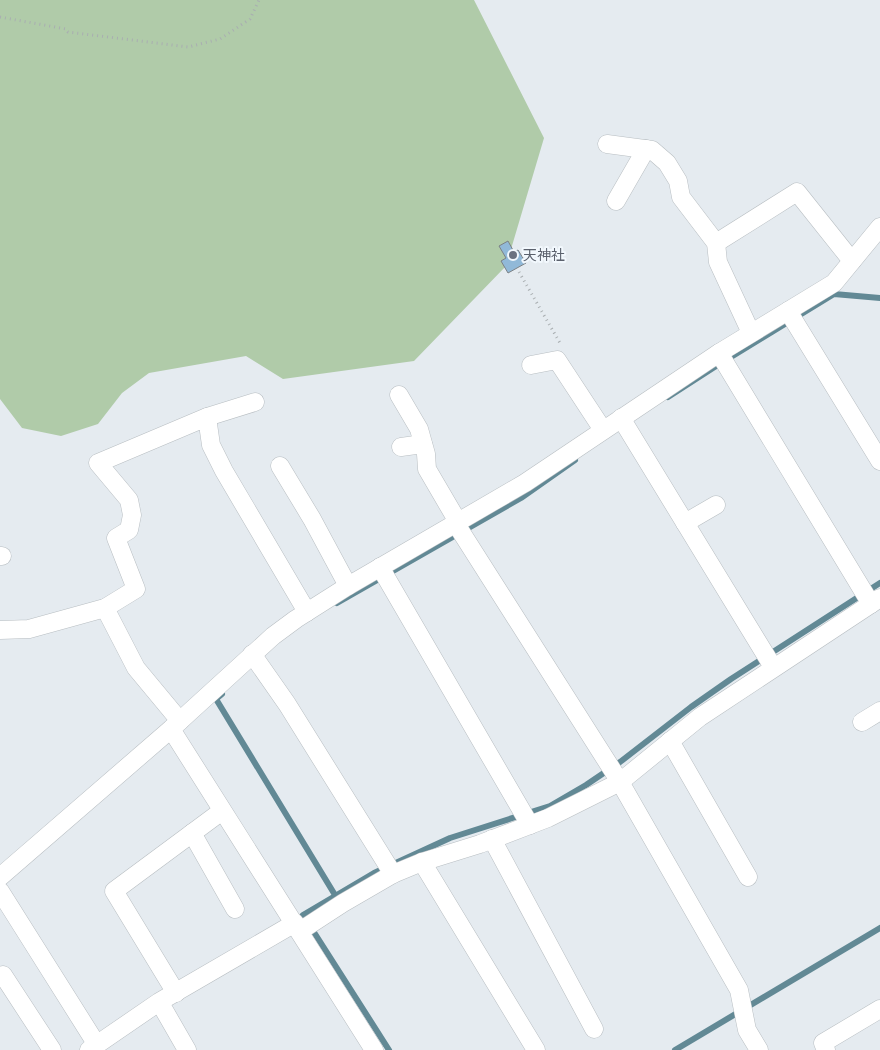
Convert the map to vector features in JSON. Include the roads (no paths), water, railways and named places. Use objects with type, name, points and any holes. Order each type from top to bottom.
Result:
[{"type":"street","points":[[607,144],[652,150],[667,162],[678,181],[681,197],[716,243],[718,262],[751,333]]},
{"type":"street","points":[[616,201],[646,149]]},
{"type":"street","points":[[716,243],[797,192],[852,261]]},
{"type":"street","points":[[0,877],[255,658],[273,636],[348,586],[383,573],[459,528],[525,483],[722,359],[751,333],[792,317],[834,283],[880,227]]},
{"type":"street","points":[[792,317],[880,461]]},
{"type":"street","points":[[0,891],[93,1048],[176,993],[343,903],[389,869],[422,862],[492,839],[527,818],[548,818],[614,772],[670,741],[768,660],[870,597],[722,359]]},
{"type":"street","points":[[531,365],[557,360],[617,425]]},
{"type":"street","points":[[584,385],[617,425],[685,523],[768,660]]},
{"type":"street","points":[[398,395],[419,429],[427,469],[459,528],[614,772],[739,990],[747,1030],[759,1050]]},
{"type":"street","points":[[0,630],[29,629],[105,608],[136,589],[116,538],[129,530],[132,515],[130,500],[98,463],[207,417],[255,402]]},
{"type":"street","points":[[207,417],[211,445],[224,471],[307,612]]},
{"type":"street","points":[[401,447],[423,444]]},
{"type":"street","points":[[280,466],[312,519],[348,586]]},
{"type":"street","points":[[685,523],[716,505]]},
{"type":"street","points":[[383,573],[527,818]]},
{"type":"street","points":[[105,608],[136,668],[176,725],[222,810],[303,926],[374,1050]]},
{"type":"street","points":[[255,658],[287,704],[389,869]]},
{"type":"street","points":[[862,722],[880,711]]},
{"type":"street","points":[[670,741],[748,877]]},
{"type":"street","points":[[176,993],[114,891],[222,810]]},
{"type":"street","points":[[192,833],[236,909]]},
{"type":"street","points":[[492,839],[594,1029]]},
{"type":"street","points":[[422,862],[536,1050]]},
{"type":"street","points":[[3,975],[52,1050]]},
{"type":"street","points":[[826,1050],[823,1043],[880,1009]]},
{"type":"street","points":[[164,1010],[188,1050]]},
{"type":"waterway","points":[[668,397],[834,294],[880,298]]},
{"type":"waterway","points":[[337,603],[521,498],[575,460]]},
{"type":"waterway","points":[[389,1050],[303,915],[374,873],[450,838],[550,806],[620,762],[691,707],[731,679],[880,583]]},
{"type":"waterway","points":[[222,694],[216,699],[335,895]]},
{"type":"waterway","points":[[675,1050],[880,928]]},
{"type":"place","name":"天神社","points":[[513,255]]}]
